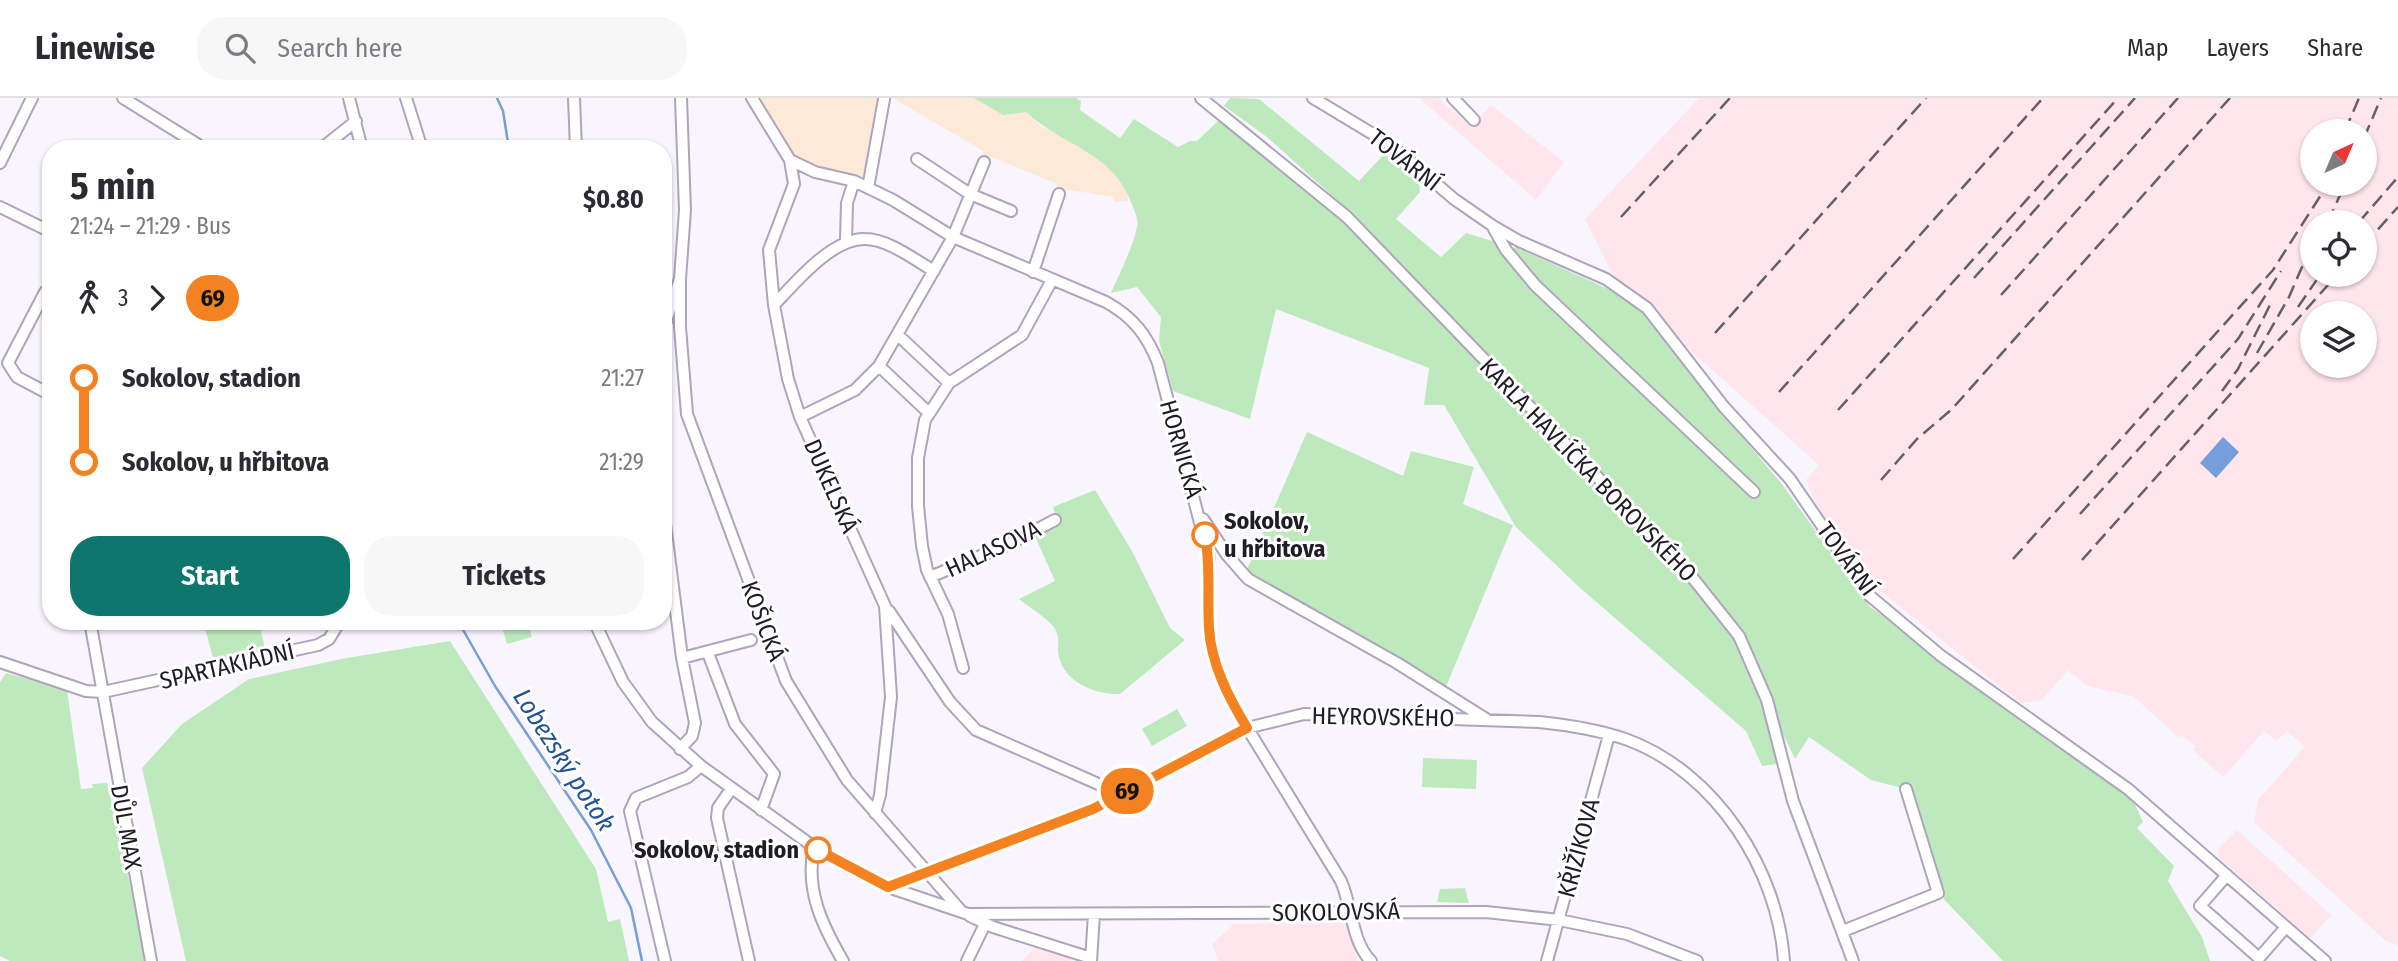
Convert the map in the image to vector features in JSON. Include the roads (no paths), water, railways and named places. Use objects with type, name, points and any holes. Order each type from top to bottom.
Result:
[{"type":"street","points":[[0,163],[32,98]]},
{"type":"street","points":[[123,98],[191,140]]},
{"type":"street","points":[[349,98],[360,140]]},
{"type":"street","points":[[406,98],[419,140]]},
{"type":"street","points":[[574,98],[576,140]]},
{"type":"street","points":[[672,303],[680,279],[685,210],[681,98]]},
{"type":"street","points":[[752,98],[789,160]]},
{"type":"street","name":"KARLA HAVLÍČKA BOROVSKÉHO","points":[[1200,98],[1348,217],[1684,567],[1738,636],[1767,700],[1793,801],[1853,961]]},
{"type":"street","name":"TOVÁRNÍ","points":[[1313,98],[1391,145],[1454,199],[1493,226],[1519,241],[1606,279],[1647,308],[1724,407],[1790,479],[1870,596],[1940,655],[2128,789],[2325,961]]},
{"type":"street","points":[[1453,98],[1474,120]]},
{"type":"street","points":[[868,188],[884,99]]},
{"type":"street","points":[[332,140],[355,121]]},
{"type":"street","points":[[917,159],[970,194],[1011,211]]},
{"type":"street","name":"HORNICKÁ","points":[[789,160],[814,172],[854,181],[953,237],[1124,312],[1150,344],[1200,514],[1209,557],[1209,631],[1221,680],[1247,728],[1341,881],[1352,911],[1357,936],[1371,961]]},
{"type":"street","name":"DUKELSKÁ","points":[[789,160],[794,184],[769,250],[774,306],[788,379],[800,417],[885,606],[891,697],[880,795],[875,813]]},
{"type":"street","points":[[800,417],[855,390],[879,366],[899,336],[953,237],[984,162]]},
{"type":"street","points":[[846,240],[847,203],[854,181]]},
{"type":"street","points":[[1033,272],[1059,194]]},
{"type":"street","points":[[0,206],[42,227]]},
{"type":"street","name":"TOVÁRNÍ","points":[[1493,226],[1506,250],[1535,285],[1754,492]]},
{"type":"street","points":[[774,306],[805,273],[846,240],[868,239],[901,251],[934,271]]},
{"type":"street","name":"KOŠICKÁ","points":[[680,279],[680,327],[687,414],[786,681],[847,780],[965,913]]},
{"type":"street","points":[[963,668],[948,614],[930,577],[922,546],[918,506],[918,458],[929,413],[950,383],[1022,335],[1052,280]]},
{"type":"street","points":[[42,298],[8,363],[17,377],[42,390]]},
{"type":"street","points":[[899,336],[950,383]]},
{"type":"street","points":[[879,366],[929,413]]},
{"type":"street","points":[[1200,514],[1227,555],[1248,579],[1397,663],[1487,719]]},
{"type":"street","name":"HALASOVA","points":[[930,577],[1007,545],[1055,520]]},
{"type":"street","points":[[672,579],[682,658],[695,727],[692,736],[680,749]]},
{"type":"street","points":[[885,606],[950,702],[976,730],[1105,788],[1116,797]]},
{"type":"street","name":"DŮL MAX","points":[[92,630],[151,961]]},
{"type":"street","name":"SPARTAKIÁDNÍ","points":[[103,692],[318,645],[328,639],[334,630]]},
{"type":"street","name":"SOKOLOVSKÁ","points":[[598,630],[623,682],[652,722],[701,766],[814,847],[888,887],[965,913],[985,924],[1091,959]]},
{"type":"street","points":[[682,658],[751,640]]},
{"type":"street","points":[[708,653],[735,724],[774,774],[761,810]]},
{"type":"street","points":[[0,662],[86,691],[103,692]]},
{"type":"street","name":"HEYROVSKÉHO","points":[[888,887],[1093,809],[1247,728],[1304,714],[1487,719],[1571,725],[1630,741],[1674,766],[1712,798],[1730,819],[1757,865],[1783,941],[1784,961]]},
{"type":"street","name":"KŘIŽÍKOVA","points":[[1547,961],[1609,735]]},
{"type":"street","points":[[665,961],[629,811],[636,798],[688,777],[701,766]]},
{"type":"street","points":[[732,789],[718,808],[717,818],[749,961]]},
{"type":"street","points":[[1843,931],[1938,893],[1906,789]]},
{"type":"street","points":[[814,847],[811,873],[816,909],[843,961]]},
{"type":"street","points":[[2227,875],[2200,906],[2259,958],[2286,927]]},
{"type":"street","name":"SOKOLOVSKÁ","points":[[965,913],[1486,912],[1559,920],[1627,934],[1696,961]]},
{"type":"street","points":[[1091,959],[1094,914]]},
{"type":"street","points":[[967,961],[985,924]]},
{"type":"water","points":[[2223,437],[2239,452],[2216,478],[2200,463]]},
{"type":"waterway","name":"Lobezský potok","points":[[497,98],[503,111],[508,140]]},
{"type":"waterway","name":"Lobezský potok","points":[[463,630],[495,686],[591,830],[631,908],[642,961]]},
{"type":"railway","points":[[1621,217],[1730,98]]},
{"type":"railway","points":[[1715,333],[1926,98]]},
{"type":"railway","points":[[1779,392],[2043,98]]},
{"type":"railway","points":[[1838,410],[2118,98]]},
{"type":"railway","points":[[1974,278],[2135,98]]},
{"type":"railway","points":[[2001,295],[2178,98]]},
{"type":"railway","points":[[1881,480],[1917,439],[1952,409],[2230,98]]},
{"type":"railway","points":[[2350,119],[2359,98]]},
{"type":"railway","points":[[2372,119],[2381,98]]},
{"type":"railway","points":[[2369,210],[2398,177]]},
{"type":"railway","points":[[2013,559],[2273,270],[2320,196]]},
{"type":"railway","points":[[2333,210],[2340,196]]},
{"type":"railway","points":[[2377,230],[2398,207]]},
{"type":"railway","points":[[2080,514],[2238,339],[2281,271]]},
{"type":"railway","points":[[2257,353],[2289,297],[2300,272]]},
{"type":"railway","points":[[2298,307],[2312,287]]},
{"type":"railway","points":[[2082,560],[2326,287]]},
{"type":"railway","points":[[2222,391],[2238,369],[2271,303]]},
{"type":"place","name":"Sokolov, u hřbitova","points":[[1205,535]]},
{"type":"place","name":"Sokolov, stadion","points":[[818,850]]}]
